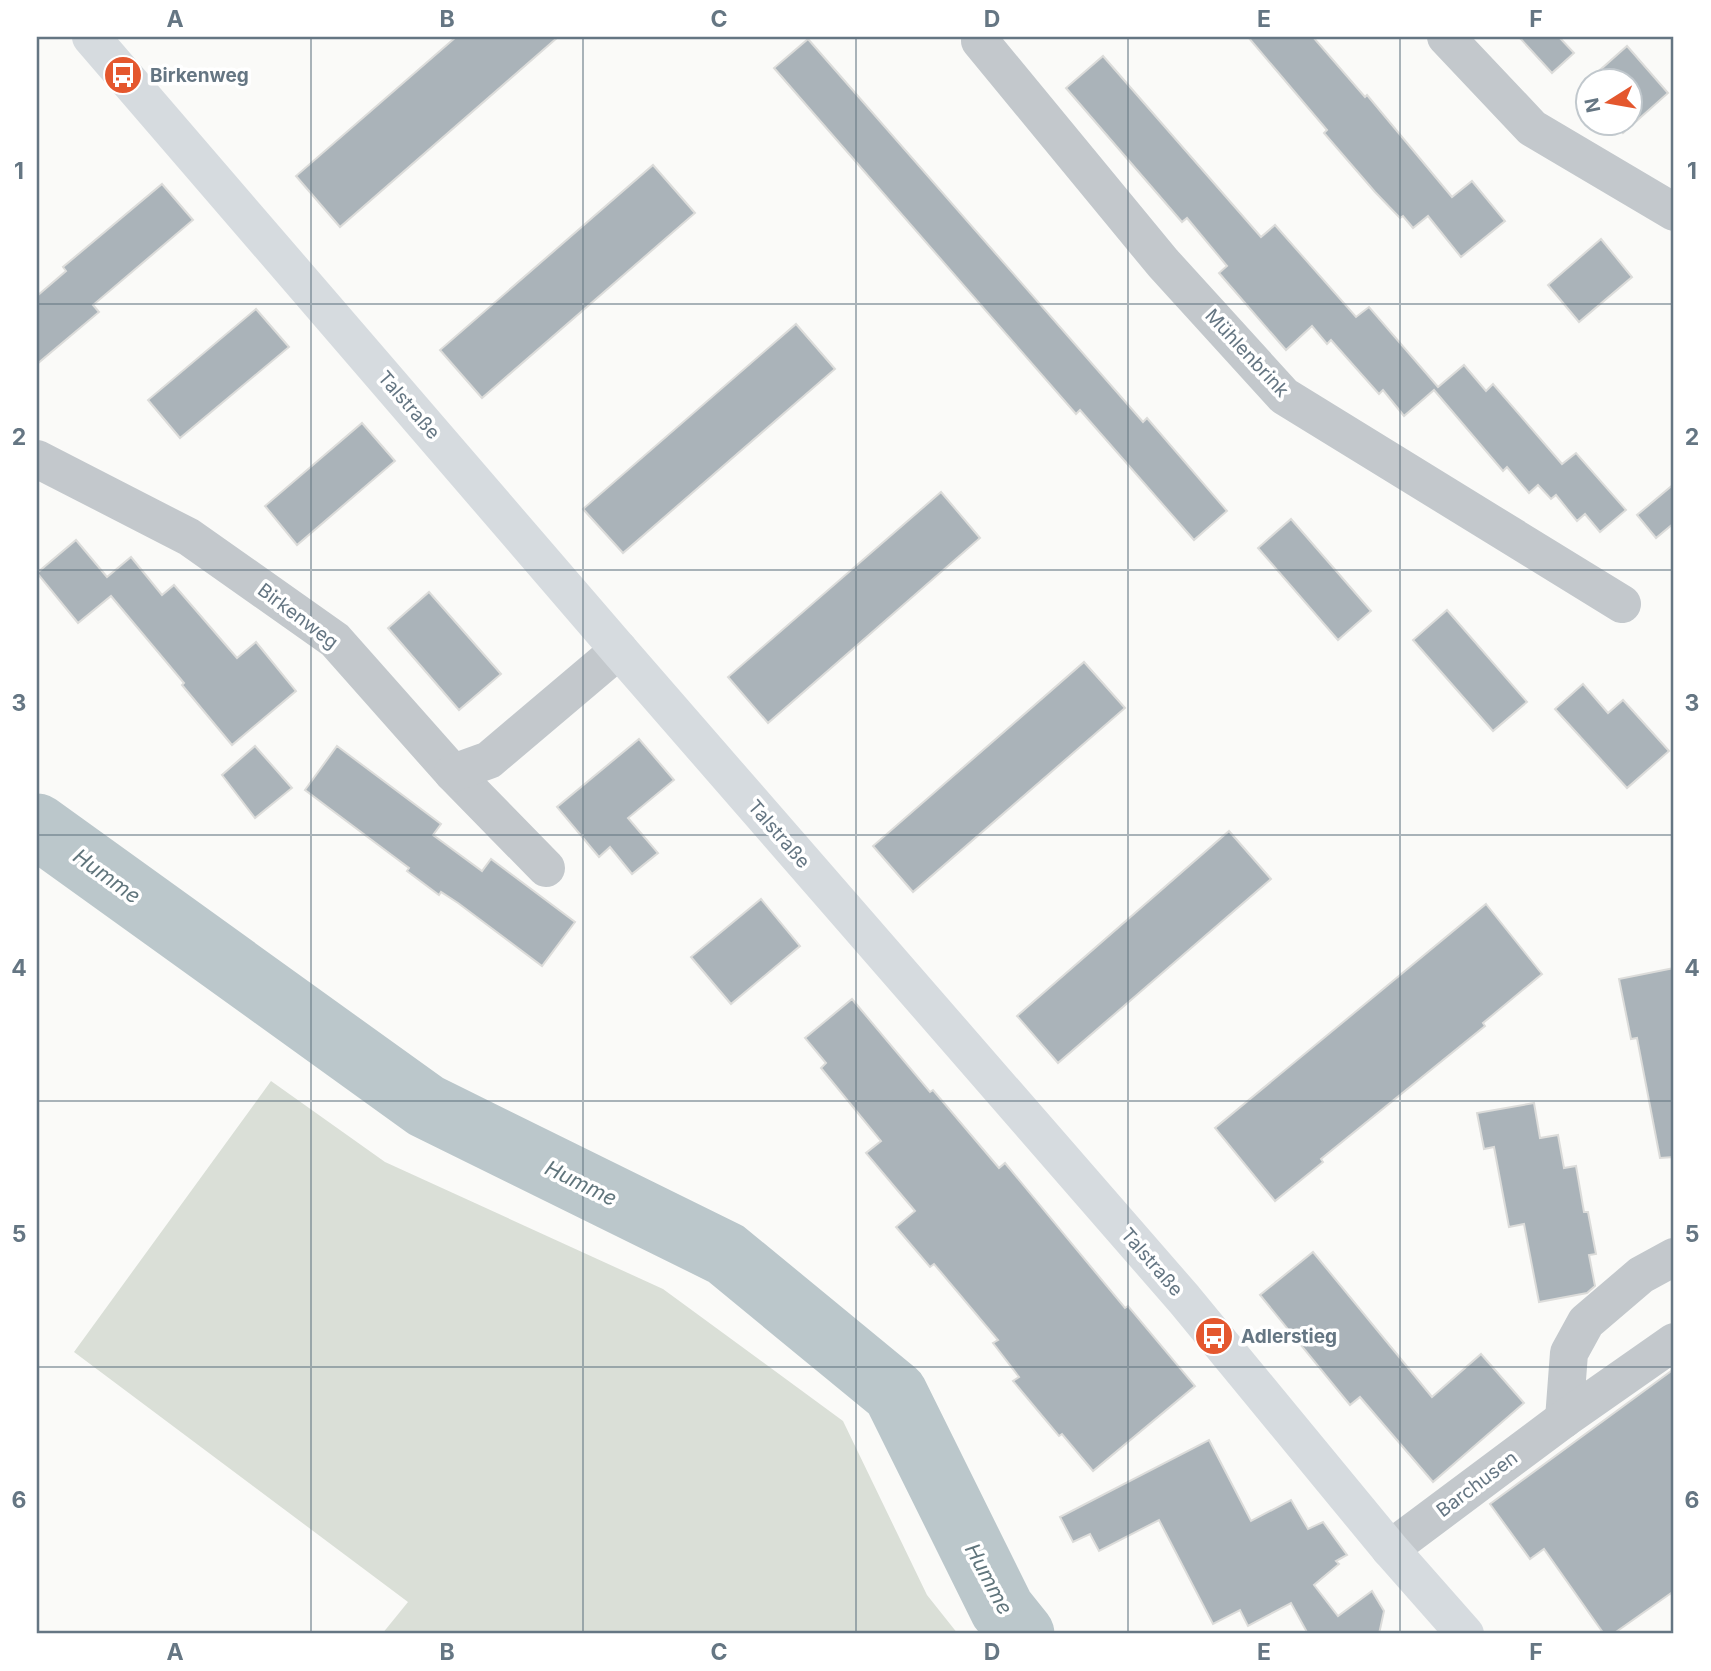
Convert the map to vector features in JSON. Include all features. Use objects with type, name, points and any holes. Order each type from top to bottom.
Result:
[{"type":"street","name":"Talstraße","points":[[91,37],[619,650],[1184,1299],[1390,1549],[1465,1634]]},
{"type":"street","points":[[1446,37],[1532,128],[1674,212]]},
{"type":"street","name":"Mühlenbrink","points":[[983,38],[1163,263],[1284,396],[1622,604]]},
{"type":"street","name":"Birkenweg","points":[[37,458],[188,537],[335,640],[453,773],[546,868]]},
{"type":"street","points":[[453,773],[489,760],[619,650]]},
{"type":"street","points":[[1564,1419],[1569,1353],[1586,1322],[1641,1275],[1674,1257]]},
{"type":"street","name":"Barchusen","points":[[1390,1549],[1564,1419],[1674,1342]]},
{"type":"shaded area","points":[[271,1081],[385,1162],[663,1289],[843,1421],[927,1595],[958,1634],[382,1634],[408,1602],[74,1352]]},
{"type":"building","points":[[456,37],[558,37],[340,227],[296,176]]},
{"type":"building","points":[[1248,37],[1313,37],[1365,97],[1367,95],[1452,197],[1472,181],[1505,221],[1461,257],[1428,216],[1413,228],[1375,192],[1324,133],[1327,130]]},
{"type":"building","points":[[1519,37],[1559,37],[1574,53],[1552,73]]},
{"type":"building","points":[[808,39],[1143,422],[1147,418],[1227,511],[1194,540],[1080,410],[1076,414],[774,68]]},
{"type":"building","points":[[1627,46],[1668,93],[1644,114],[1644,66],[1605,66]]},
{"type":"building","points":[[1103,56],[1261,237],[1275,225],[1356,317],[1369,307],[1438,387],[1464,365],[1486,391],[1493,384],[1562,464],[1576,453],[1626,510],[1600,532],[1585,514],[1577,521],[1556,495],[1551,499],[1538,485],[1529,493],[1507,467],[1503,471],[1434,390],[1404,416],[1383,390],[1379,394],[1331,340],[1327,344],[1312,326],[1286,350],[1219,273],[1227,266],[1187,218],[1182,222],[1066,88]]},
{"type":"building","points":[[653,165],[695,213],[482,398],[440,350]]},
{"type":"building","points":[[162,184],[193,220],[93,305],[99,312],[37,364],[37,296],[66,271],[63,267]]},
{"type":"building","points":[[1601,239],[1632,277],[1579,322],[1548,285]]},
{"type":"building","points":[[256,309],[289,347],[180,438],[148,400]]},
{"type":"building","points":[[796,324],[835,369],[623,553],[583,509]]},
{"type":"building","points":[[362,423],[395,461],[297,545],[265,506]]},
{"type":"building","points":[[1674,484],[1674,523],[1656,538],[1637,515]]},
{"type":"building","points":[[941,492],[980,538],[768,723],[728,677]]},
{"type":"building","points":[[1291,519],[1371,611],[1338,640],[1258,548]]},
{"type":"building","points":[[76,540],[107,577],[131,557],[162,595],[174,585],[237,658],[256,642],[296,691],[232,745],[111,596],[78,623],[37,573]]},
{"type":"building","points":[[429,592],[501,674],[459,710],[388,628]]},
{"type":"building","points":[[1447,610],[1527,702],[1493,731],[1413,640]]},
{"type":"building","points":[[1084,662],[1125,708],[913,892],[873,846]]},
{"type":"building","points":[[1583,684],[1608,713],[1623,700],[1669,751],[1627,788],[1555,709]]},
{"type":"building","points":[[639,739],[674,780],[628,818],[658,853],[632,874],[610,847],[599,857],[557,807]]},
{"type":"building","points":[[255,746],[292,788],[255,818],[222,775]]},
{"type":"building","points":[[337,746],[441,824],[433,835],[482,871],[491,859],[575,922],[542,966],[458,903],[441,892],[439,895],[407,871],[409,868],[305,790]]},
{"type":"building","points":[[1229,831],[1271,879],[1058,1063],[1017,1016]]},
{"type":"building","points":[[761,899],[800,946],[731,1004],[691,957]]},
{"type":"building","points":[[1486,904],[1542,974],[1483,1023],[1485,1026],[1321,1159],[1323,1162],[1275,1201],[1215,1128]]},
{"type":"building","points":[[1674,968],[1674,1157],[1660,1158],[1637,1038],[1631,1039],[1619,979]]},
{"type":"building","points":[[852,999],[930,1092],[933,1090],[999,1168],[1005,1163],[1125,1308],[1128,1306],[1195,1386],[1093,1471],[1062,1434],[1059,1436],[1013,1381],[1019,1377],[993,1343],[998,1340],[934,1264],[930,1267],[896,1227],[915,1211],[866,1153],[881,1141],[821,1068],[826,1063],[805,1038]]},
{"type":"building","points":[[1534,1103],[1540,1138],[1558,1135],[1564,1168],[1576,1166],[1584,1212],[1588,1212],[1596,1254],[1589,1255],[1595,1286],[1587,1293],[1539,1302],[1524,1224],[1509,1227],[1494,1147],[1484,1149],[1477,1113]]},
{"type":"building","points":[[1313,1252],[1432,1397],[1481,1354],[1524,1403],[1433,1482],[1360,1397],[1350,1405],[1260,1295]]},
{"type":"building","points":[[1674,1369],[1674,1591],[1613,1634],[1604,1634],[1544,1549],[1530,1559],[1490,1504]]},
{"type":"building","points":[[1209,1440],[1251,1521],[1291,1500],[1308,1529],[1323,1522],[1347,1555],[1336,1561],[1339,1564],[1314,1585],[1338,1616],[1372,1591],[1384,1611],[1379,1634],[1308,1634],[1291,1603],[1248,1626],[1240,1610],[1213,1624],[1159,1520],[1099,1551],[1090,1534],[1073,1542],[1060,1517]]},
{"type":"waterway","name":"Humme","points":[[37,826],[426,1106],[726,1254],[895,1393],[1002,1609],[1022,1634]]},
{"type":"place","name":"Birkenweg","points":[[123,75]]},
{"type":"place","name":"Adlerstieg","points":[[1214,1336]]}]
